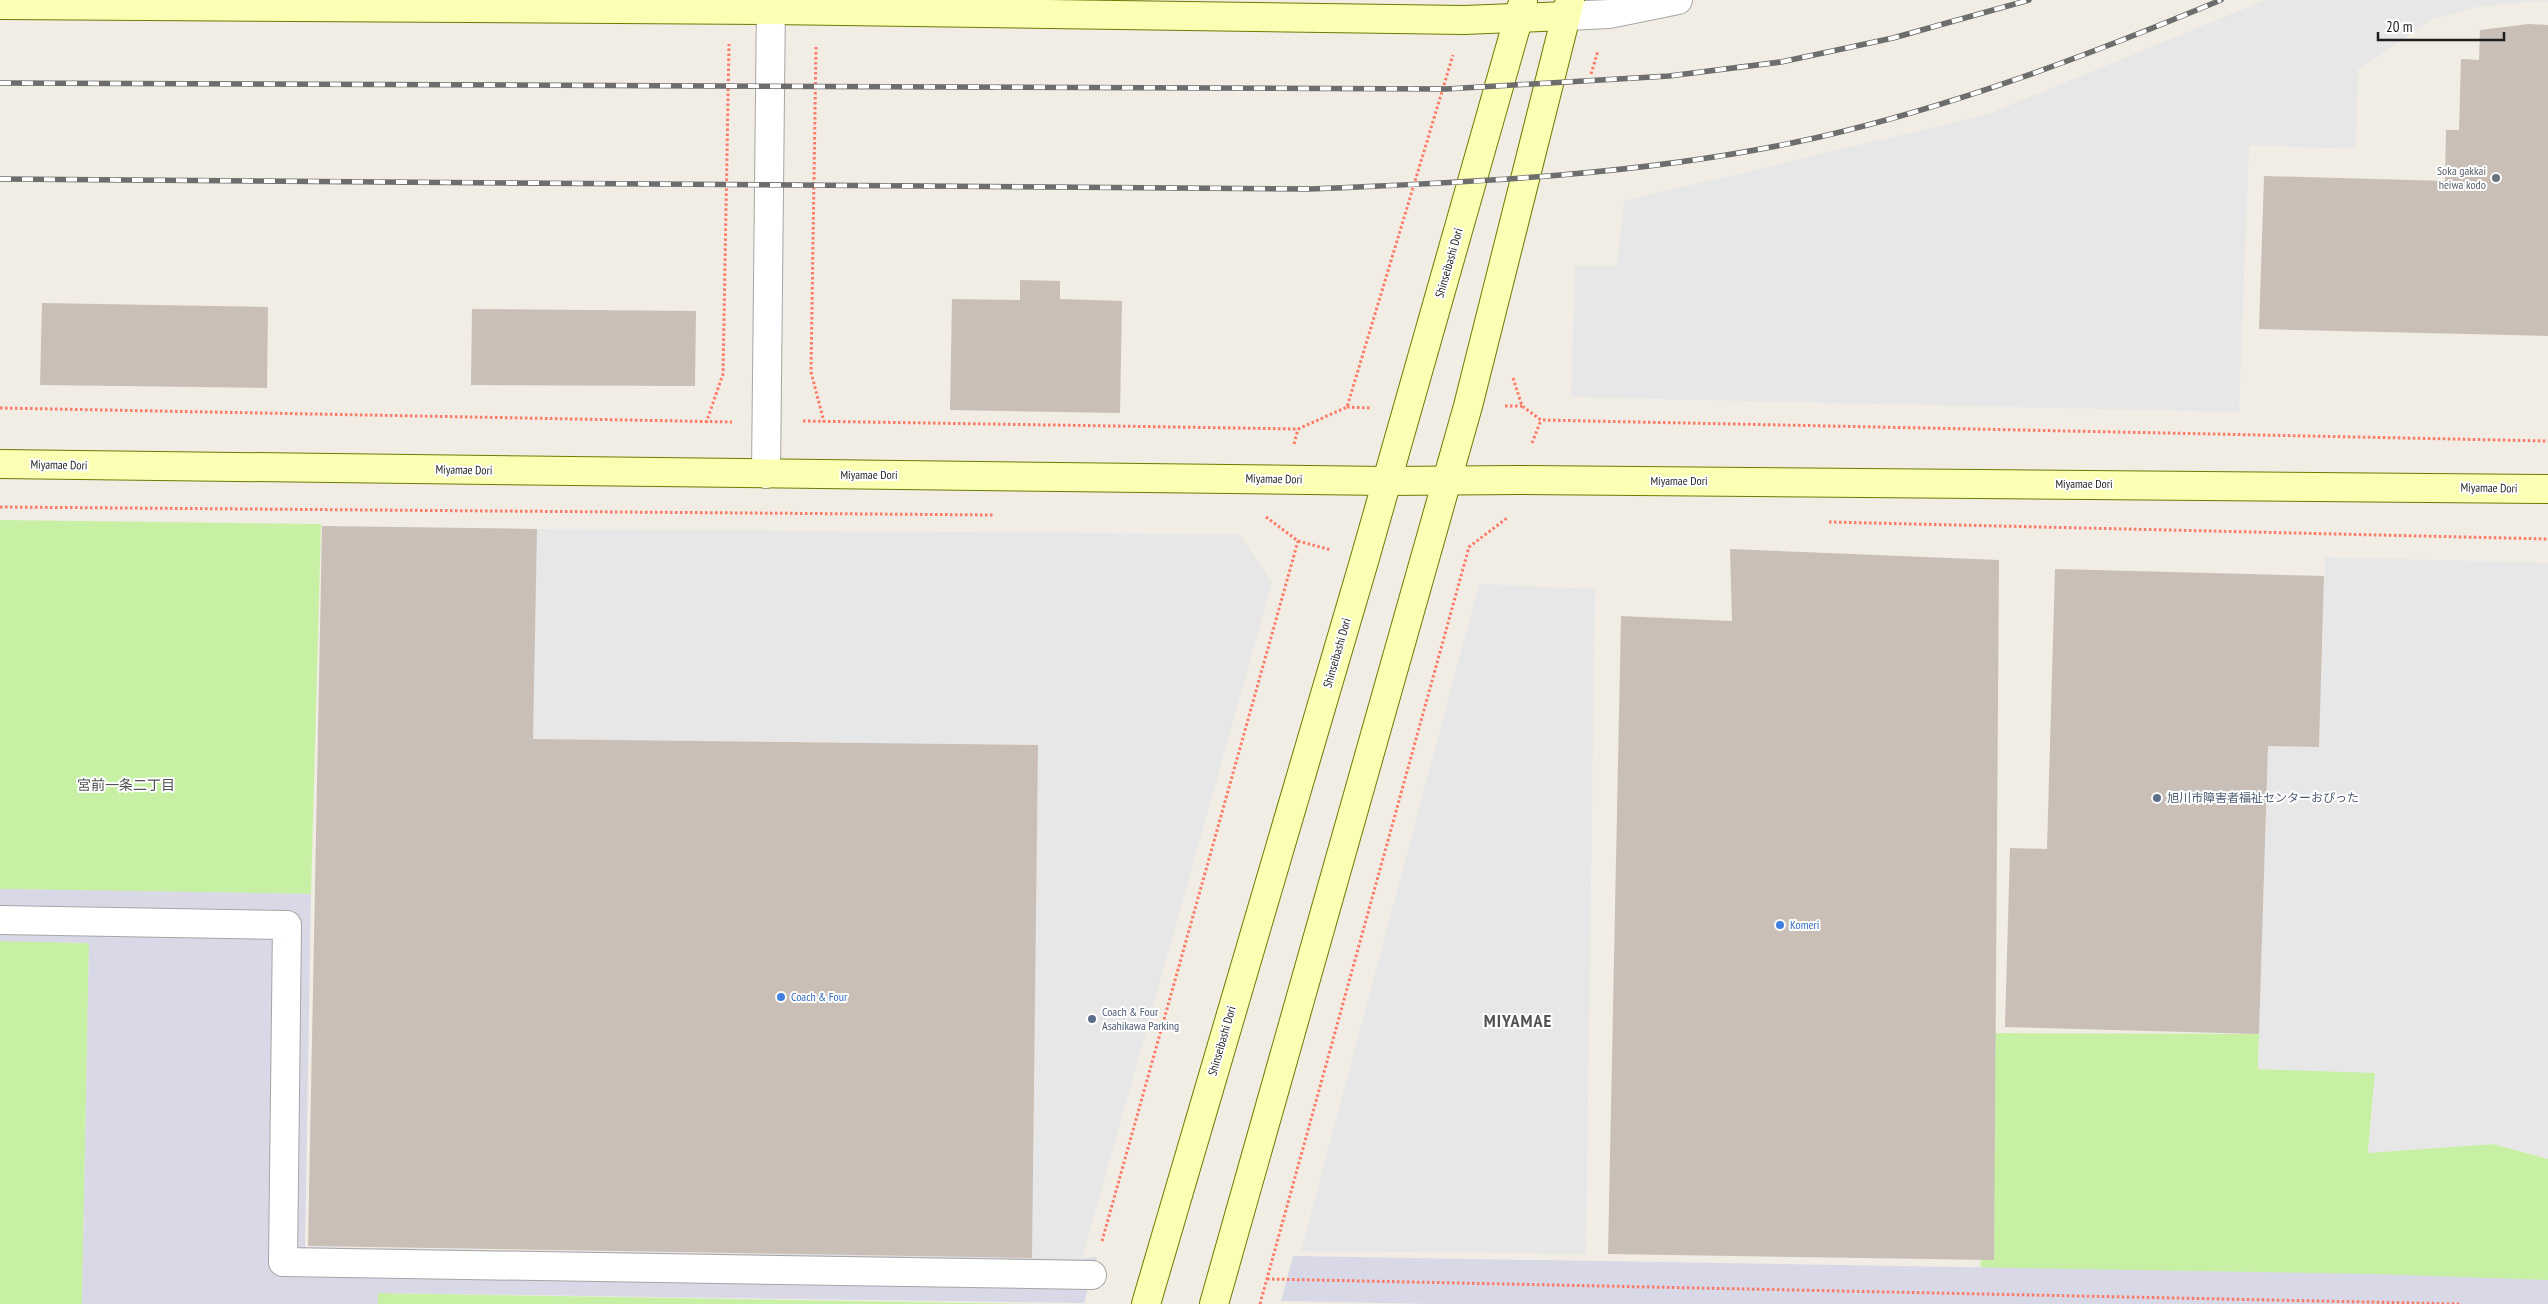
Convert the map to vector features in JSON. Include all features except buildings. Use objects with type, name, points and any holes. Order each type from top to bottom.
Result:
[{"type":"street","points":[[0,5],[729,10],[771,5],[817,11],[1464,20],[1522,8],[1568,8],[1609,14],[1678,0]]},
{"type":"street","points":[[766,474],[771,5]]},
{"type":"street","name":"Shinseibashi Dori","points":[[1146,1304],[1522,8]]},
{"type":"street","points":[[1214,1304],[1468,406],[1568,8]]},
{"type":"street","name":"Miyamae Dori","points":[[0,464],[1446,482],[1518,480],[2548,489]]},
{"type":"street","points":[[0,920],[287,924],[283,1262],[1092,1275]]},
{"type":"path","points":[[706,423],[723,374],[729,10]]},
{"type":"path","points":[[817,11],[810,372],[824,422]]},
{"type":"path","points":[[1590,80],[1609,14]]},
{"type":"path","points":[[0,408],[706,423],[766,420],[1298,429],[1347,407],[1464,20]]},
{"type":"path","points":[[1512,373],[1522,406],[1541,420],[2548,441]]},
{"type":"path","points":[[0,507],[998,515]]},
{"type":"path","points":[[1260,1304],[1469,547],[1511,514]]},
{"type":"path","points":[[1092,1275],[1298,541],[1268,517],[1258,517]]},
{"type":"path","points":[[1819,521],[2548,539]]},
{"type":"path","points":[[1267,1279],[2462,1304]]},
{"type":"green space","points":[[0,520],[321,524],[311,894],[0,889]]},
{"type":"green space","points":[[0,941],[89,943],[82,1304],[0,1304]]},
{"type":"green space","points":[[1984,1033],[2259,1034],[2258,1069],[2375,1072],[2368,1152],[2493,1144],[2548,1159],[2548,1304],[1980,1304]]},
{"type":"green space","points":[[378,1293],[1034,1304],[378,1304]]},
{"type":"shaded area","points":[[2265,0],[2548,0],[2548,2],[2540,1],[2476,7],[2432,19],[2358,70],[2356,149],[2249,145],[2239,412],[1571,397],[1575,266],[1617,266],[1624,201],[1989,114]]},
{"type":"shaded area","name":"Coach & Four Asahikawa Parking","points":[[537,529],[1239,534],[1272,583],[1082,1259],[1032,1258],[1038,745],[533,739]]},
{"type":"shaded area","points":[[2325,557],[2548,563],[2548,1159],[2493,1144],[2368,1153],[2375,1073],[2258,1069],[2268,746],[2319,747]]},
{"type":"shaded area","points":[[1479,584],[1595,589],[1586,1254],[1301,1251]]},
{"type":"shaded area","points":[[0,889],[311,894],[305,1247],[1082,1259],[1097,1257],[1084,1303],[378,1293],[378,1304],[82,1304],[89,943],[0,941]]},
{"type":"shaded area","points":[[1293,1256],[2374,1274],[2548,1280],[2548,1304],[1435,1304],[1281,1301]]},
{"type":"railway","points":[[0,83],[1446,89],[1669,76],[1781,62],[1893,38],[2029,0]]},
{"type":"railway","points":[[0,179],[1309,189],[1564,175],[1627,169],[1753,151],[1867,125],[1919,111],[2021,78],[2221,0]]},
{"type":"place","name":"Soka gakkai heiwa kodo","points":[[2496,178]]},
{"type":"place","name":"旭川市障害者福祉センターおぴった","points":[[2157,798]]},
{"type":"place","name":"Komeri","points":[[1780,925]]},
{"type":"place","name":"Coach & Four","points":[[781,997]]},
{"type":"place","name":"Coach & Four Asahikawa Parking","points":[[1092,1019]]},
{"type":"district","name":"宮前一条二丁目","points":[[126,785]]},
{"type":"district","name":"MIYAMAE","points":[[1518,1021]]}]
